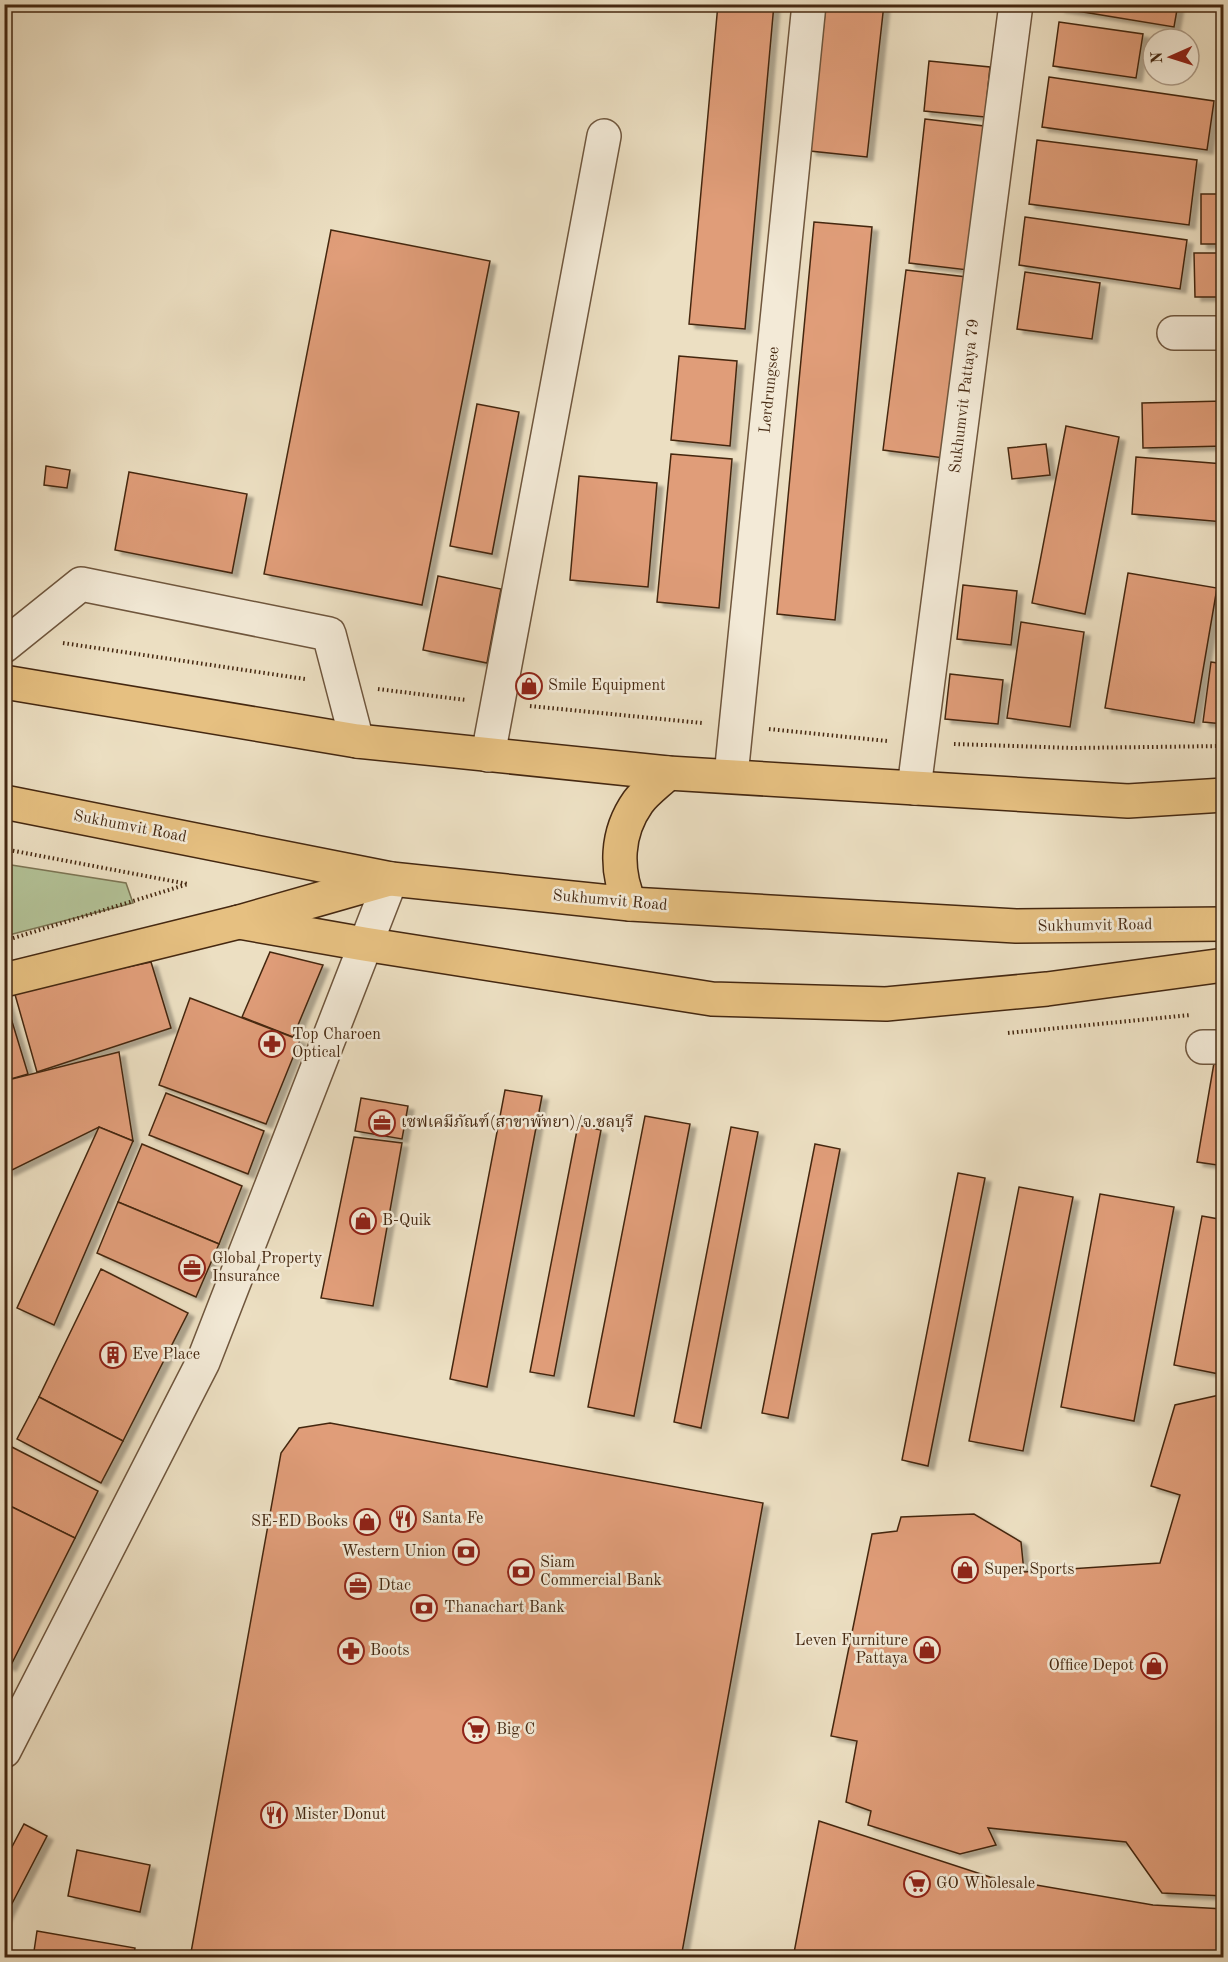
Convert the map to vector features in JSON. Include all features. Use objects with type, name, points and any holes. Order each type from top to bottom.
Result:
[{"type":"highway","points":[[4,682],[357,741],[668,773],[1128,801],[1224,795]]},
{"type":"highway","points":[[630,904],[621,883],[620,853],[627,825],[638,802],[668,773]]},
{"type":"highway","name":"Sukhumvit Road","points":[[4,802],[391,879],[630,904],[1016,926],[1224,924]]},
{"type":"highway","points":[[4,980],[239,921],[391,879]]},
{"type":"highway","points":[[239,921],[364,944],[712,999],[886,1004],[1047,989],[1224,965]]},
{"type":"street","name":"Lerdrungsee","points":[[731,776],[809,4]]},
{"type":"street","name":"Sukhumvit Pattaya 79","points":[[914,788],[1016,4]]},
{"type":"street","points":[[488,756],[603,136]]},
{"type":"street","points":[[1174,333],[1224,333]]},
{"type":"street","points":[[11,641],[81,584],[329,634],[357,741]]},
{"type":"street","points":[[4,1751],[203,1362],[391,879]]},
{"type":"path","points":[[11,641],[498,703],[920,742],[1073,748],[1224,746]]},
{"type":"path","points":[[4,849],[188,884],[4,941]]},
{"type":"path","points":[[1008,1033],[1197,1014]]},
{"type":"green space","points":[[5,864],[126,883],[133,903],[5,936]]},
{"type":"building","points":[[718,4],[774,4],[745,329],[689,324]]},
{"type":"building","points":[[826,4],[884,4],[867,157],[810,151]]},
{"type":"building","points":[[1059,4],[1178,4],[1174,27],[1059,8]]},
{"type":"building","points":[[1059,22],[1141,34],[1136,78],[1053,66]]},
{"type":"building","points":[[929,61],[990,67],[985,117],[924,111]]},
{"type":"building","points":[[1049,77],[1214,101],[1207,150],[1042,127]]},
{"type":"building","points":[[925,119],[984,126],[968,270],[909,263]]},
{"type":"building","points":[[1220,119],[1224,119],[1224,171],[1221,171]]},
{"type":"building","points":[[1037,140],[1197,160],[1189,225],[1029,204]]},
{"type":"building","points":[[1201,194],[1224,194],[1224,244],[1201,244]]},
{"type":"building","points":[[1025,217],[1187,240],[1180,289],[1019,265]]},
{"type":"building","points":[[814,222],[872,227],[835,620],[777,614]]},
{"type":"building","points":[[331,230],[490,261],[422,605],[264,574]]},
{"type":"building","points":[[1194,253],[1224,253],[1224,297],[1195,297]]},
{"type":"building","points":[[906,270],[967,277],[944,458],[883,450]]},
{"type":"building","points":[[1025,272],[1100,283],[1092,339],[1017,329]]},
{"type":"building","points":[[679,356],[737,361],[730,446],[671,440]]},
{"type":"building","points":[[1224,401],[1224,446],[1143,448],[1142,403]]},
{"type":"building","points":[[477,404],[519,412],[492,554],[450,546]]},
{"type":"building","points":[[1066,426],[1119,437],[1085,614],[1032,603]]},
{"type":"building","points":[[1046,444],[1050,475],[1012,479],[1008,448]]},
{"type":"building","points":[[671,454],[732,459],[719,608],[657,602]]},
{"type":"building","points":[[1136,457],[1224,464],[1224,522],[1132,514]]},
{"type":"building","points":[[46,466],[70,470],[67,488],[44,485]]},
{"type":"building","points":[[129,472],[247,494],[232,573],[115,550]]},
{"type":"building","points":[[579,476],[657,483],[648,587],[570,580]]},
{"type":"building","points":[[1128,573],[1217,588],[1194,723],[1105,708]]},
{"type":"building","points":[[438,576],[501,589],[487,663],[423,650]]},
{"type":"building","points":[[963,585],[1017,591],[1011,645],[957,639]]},
{"type":"building","points":[[1021,622],[1084,632],[1070,727],[1007,718]]},
{"type":"building","points":[[1211,662],[1224,664],[1224,724],[1203,722]]},
{"type":"building","points":[[950,674],[1003,680],[998,724],[945,719]]},
{"type":"building","points":[[270,952],[323,965],[293,1037],[242,1017]]},
{"type":"building","points":[[151,962],[171,1028],[37,1072],[14,991]]},
{"type":"building","points":[[4,995],[28,1074],[4,1081]]},
{"type":"building","points":[[190,998],[300,1040],[266,1124],[159,1085]]},
{"type":"building","points":[[119,1052],[133,1141],[99,1127],[8,1172],[4,1158],[4,1081]]},
{"type":"building","points":[[1214,1063],[1224,1065],[1224,1166],[1197,1162]]},
{"type":"building","points":[[505,1090],[542,1096],[487,1387],[450,1379]]},
{"type":"building","points":[[166,1093],[264,1131],[248,1174],[149,1135]]},
{"type":"building","points":[[361,1098],[408,1106],[402,1139],[355,1131]]},
{"type":"building","points":[[645,1116],[690,1124],[634,1416],[588,1407]]},
{"type":"building","points":[[578,1125],[601,1130],[554,1376],[530,1372]]},
{"type":"building","points":[[99,1127],[133,1141],[54,1325],[17,1308]]},
{"type":"building","points":[[731,1127],[758,1132],[701,1428],[674,1422]]},
{"type":"building","name":"B-Quik","points":[[354,1137],[402,1143],[373,1306],[321,1298]]},
{"type":"building","points":[[142,1144],[242,1186],[219,1244],[118,1202]]},
{"type":"building","points":[[815,1144],[840,1149],[788,1418],[762,1413]]},
{"type":"building","points":[[958,1173],[985,1178],[928,1466],[902,1460]]},
{"type":"building","points":[[1019,1187],[1073,1197],[1023,1451],[969,1441]]},
{"type":"building","points":[[1100,1194],[1174,1207],[1134,1421],[1061,1407]]},
{"type":"building","points":[[118,1202],[219,1244],[196,1297],[97,1253]]},
{"type":"building","points":[[1202,1216],[1224,1220],[1224,1375],[1174,1365]]},
{"type":"building","name":"Eve Place","points":[[101,1269],[188,1313],[123,1441],[39,1397]]},
{"type":"building","points":[[1224,1394],[1224,1896],[1162,1893],[1126,1842],[988,1828],[996,1845],[960,1854],[868,1825],[871,1811],[846,1802],[857,1741],[831,1736],[872,1534],[897,1531],[901,1517],[974,1514],[1021,1542],[1024,1572],[1160,1563],[1180,1495],[1151,1486],[1175,1405]]},
{"type":"building","points":[[39,1397],[123,1441],[101,1483],[17,1439]]},
{"type":"building","name":"Big C","points":[[330,1423],[763,1503],[681,1958],[190,1958],[281,1453],[299,1428]]},
{"type":"building","points":[[4,1443],[98,1491],[75,1538],[4,1503]]},
{"type":"building","points":[[4,1503],[75,1538],[10,1667],[4,1664]]},
{"type":"building","name":"GO Wholesale","points":[[819,1821],[990,1877],[1153,1905],[1224,1909],[1224,1958],[793,1958]]},
{"type":"building","points":[[24,1824],[47,1836],[4,1919],[4,1862]]},
{"type":"building","points":[[77,1850],[150,1865],[140,1912],[68,1896]]},
{"type":"building","points":[[37,1931],[135,1948],[133,1958],[33,1958]]},
{"type":"place","name":"Smile Equipment","points":[[529,686]]},
{"type":"place","name":"Top Charoen Optical","points":[[272,1044]]},
{"type":"place","name":"เซฟเคมีภัณฑ์(สาขาพัทยา)/จ.ชลบุรี","points":[[382,1123]]},
{"type":"place","name":"B-Quik","points":[[363,1221]]},
{"type":"place","name":"Global Property Insurance","points":[[192,1268]]},
{"type":"place","name":"Eve Place","points":[[113,1355]]},
{"type":"place","name":"Santa Fe","points":[[403,1519]]},
{"type":"place","name":"SE-ED Books","points":[[367,1522]]},
{"type":"place","name":"Western Union","points":[[466,1552]]},
{"type":"place","name":"Super Sports","points":[[965,1570]]},
{"type":"place","name":"Siam Commercial Bank","points":[[521,1572]]},
{"type":"place","name":"Dtac","points":[[358,1586]]},
{"type":"place","name":"Thanachart Bank","points":[[424,1608]]},
{"type":"place","name":"Leven Furniture Pattaya","points":[[927,1650]]},
{"type":"place","name":"Boots","points":[[351,1651]]},
{"type":"place","name":"Office Depot","points":[[1154,1666]]},
{"type":"place","name":"Big C","points":[[476,1730]]},
{"type":"place","name":"Mister Donut","points":[[274,1815]]},
{"type":"place","name":"GO Wholesale","points":[[917,1884]]}]
